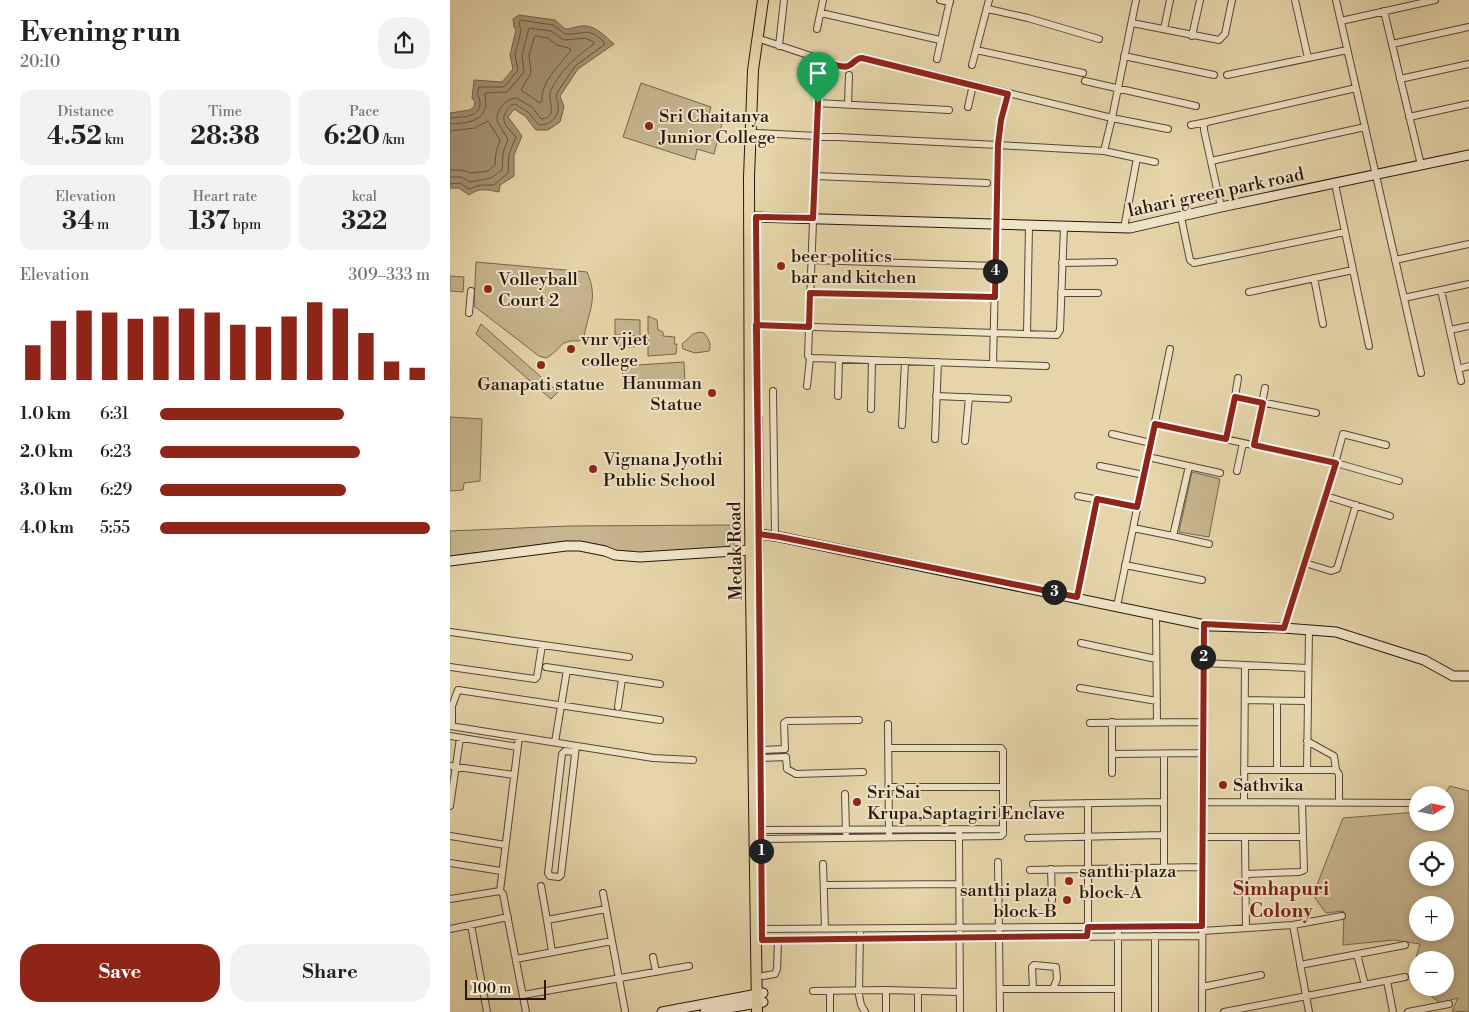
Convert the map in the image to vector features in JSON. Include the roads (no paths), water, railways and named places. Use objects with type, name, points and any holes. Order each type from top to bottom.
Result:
[{"type":"main road","name":"Medak Road","points":[[760,1003],[763,976],[760,754],[751,550],[749,133],[752,70],[763,0]]},
{"type":"main road","name":"Medak Road","points":[[760,1003],[756,656],[759,534],[755,133],[759,71],[769,0]]},
{"type":"street","points":[[779,46],[784,0]]},
{"type":"street","points":[[817,29],[823,0]]},
{"type":"street","points":[[937,59],[950,1],[940,0]]},
{"type":"street","points":[[972,66],[989,0]]},
{"type":"street","points":[[1104,151],[1136,0]]},
{"type":"street","points":[[1164,29],[1170,0]]},
{"type":"street","points":[[1192,36],[1200,0]]},
{"type":"street","points":[[1132,23],[1219,40],[1225,34],[1232,0]]},
{"type":"street","points":[[1295,0],[1308,58]]},
{"type":"street","points":[[1336,0],[1421,373]]},
{"type":"street","points":[[1341,21],[1435,0]]},
{"type":"street","points":[[988,9],[1099,38]]},
{"type":"street","points":[[1384,11],[1421,165]]},
{"type":"street","points":[[820,13],[940,40]]},
{"type":"street","points":[[1392,44],[1469,27]]},
{"type":"street","points":[[763,40],[844,67],[862,58],[1008,94],[1168,129]]},
{"type":"street","points":[[976,50],[1082,73]]},
{"type":"street","points":[[1227,75],[1347,50]]},
{"type":"street","points":[[1124,56],[1214,74]]},
{"type":"street","points":[[807,386],[810,358],[808,353],[819,59]]},
{"type":"street","points":[[1400,79],[1469,64]]},
{"type":"street","points":[[848,104],[849,76]]},
{"type":"street","points":[[1085,81],[1196,106]]},
{"type":"street","points":[[968,106],[972,85]]},
{"type":"street","points":[[1191,125],[1356,88]]},
{"type":"street","points":[[993,364],[998,145],[1001,120],[1008,94]]},
{"type":"street","points":[[818,103],[949,110]]},
{"type":"street","points":[[1410,118],[1469,104]]},
{"type":"street","points":[[1207,122],[1204,125],[1204,130],[1221,207]]},
{"type":"street","points":[[1211,161],[1365,127]]},
{"type":"street","points":[[755,133],[1104,151],[1156,162]]},
{"type":"street","name":"lahari green park road","points":[[756,217],[1136,228],[1221,207],[1469,155]]},
{"type":"street","points":[[1124,228],[1137,158]]},
{"type":"street","points":[[815,176],[987,183]]},
{"type":"street","points":[[1335,184],[1370,346]]},
{"type":"street","points":[[1181,217],[1190,260],[1194,263],[1345,232]]},
{"type":"street","points":[[1027,334],[1029,226]]},
{"type":"street","points":[[756,325],[1054,335],[1060,333],[1064,226]]},
{"type":"street","points":[[1395,260],[1469,244]]},
{"type":"street","points":[[812,260],[995,266]]},
{"type":"street","points":[[1062,262],[1114,262]]},
{"type":"street","points":[[1249,292],[1353,270]]},
{"type":"street","points":[[1314,278],[1323,324]]},
{"type":"street","points":[[1404,298],[1469,284]]},
{"type":"street","points":[[1441,290],[1461,381]]},
{"type":"street","points":[[469,313],[471,291]]},
{"type":"street","points":[[810,293],[995,297]]},
{"type":"street","points":[[1061,293],[1098,293]]},
{"type":"street","points":[[1450,330],[1469,326]]},
{"type":"street","points":[[1117,606],[1170,349]]},
{"type":"street","points":[[810,358],[1046,366]]},
{"type":"street","points":[[838,396],[839,359]]},
{"type":"street","points":[[871,409],[872,360]]},
{"type":"street","points":[[902,425],[905,361]]},
{"type":"street","points":[[935,439],[938,362]]},
{"type":"street","points":[[1458,368],[1469,366]]},
{"type":"street","points":[[1226,439],[1238,378]]},
{"type":"street","points":[[1254,445],[1265,388]]},
{"type":"street","points":[[773,391],[775,536]]},
{"type":"street","points":[[936,396],[1008,399]]},
{"type":"street","points":[[965,441],[969,397]]},
{"type":"street","points":[[1235,397],[1316,414]]},
{"type":"street","points":[[1155,424],[1336,463],[1400,481]]},
{"type":"street","points":[[1112,434],[1151,443]]},
{"type":"street","points":[[1284,628],[1344,434],[1386,445]]},
{"type":"street","points":[[1237,471],[1243,443]]},
{"type":"street","points":[[1148,457],[1220,473]]},
{"type":"street","points":[[1100,466],[1144,475]]},
{"type":"street","points":[[1173,536],[1189,466]]},
{"type":"street","points":[[1078,496],[1137,507]]},
{"type":"street","points":[[1326,496],[1390,516]]},
{"type":"street","points":[[1077,597],[1097,499]]},
{"type":"street","points":[[1305,563],[1331,571],[1337,569],[1356,505]]},
{"type":"street","points":[[1133,528],[1209,544]]},
{"type":"street","points":[[759,534],[1204,624],[1336,632],[1424,660],[1453,676],[1469,676]]},
{"type":"street","points":[[450,561],[566,546],[580,546],[615,555],[640,557],[751,550]]},
{"type":"street","points":[[1125,565],[1202,580]]},
{"type":"street","points":[[1156,614],[1157,722]]},
{"type":"street","points":[[1202,1012],[1204,624]]},
{"type":"street","points":[[1307,770],[1309,630]]},
{"type":"street","points":[[450,632],[629,657]]},
{"type":"street","points":[[1081,643],[1156,660]]},
{"type":"street","points":[[450,667],[535,679],[537,677],[542,645]]},
{"type":"street","points":[[1203,664],[1308,668]]},
{"type":"street","points":[[1244,802],[1245,665]]},
{"type":"street","points":[[546,667],[660,684]]},
{"type":"street","points":[[555,742],[567,670]]},
{"type":"street","points":[[618,706],[622,679]]},
{"type":"street","points":[[1080,688],[1157,702]]},
{"type":"street","points":[[660,720],[458,690],[452,706],[451,726],[555,742],[575,749],[653,758],[694,760]]},
{"type":"street","points":[[1245,700],[1308,701]]},
{"type":"street","points":[[1277,701],[1277,770]]},
{"type":"street","points":[[859,720],[787,721],[784,724],[785,749],[788,769],[796,774],[864,772]]},
{"type":"street","points":[[1090,722],[1203,722]]},
{"type":"street","points":[[1112,722],[1112,773]]},
{"type":"street","points":[[888,724],[890,837]]},
{"type":"street","points":[[450,736],[518,747]]},
{"type":"street","points":[[520,737],[501,871],[500,891],[504,894],[526,1012]]},
{"type":"street","points":[[450,806],[453,766],[460,738]]},
{"type":"street","points":[[1308,741],[1334,756],[1336,770],[1339,774],[1339,803]]},
{"type":"street","points":[[761,834],[846,838],[890,837],[1004,829],[1003,751],[1001,748],[889,748]]},
{"type":"street","points":[[575,749],[561,875],[559,877],[550,876],[548,872],[562,754],[565,751],[575,749]]},
{"type":"street","points":[[760,754],[785,749]]},
{"type":"street","points":[[760,754],[786,757]]},
{"type":"street","points":[[1112,754],[1203,754]]},
{"type":"street","points":[[1164,754],[1164,868]]},
{"type":"street","points":[[453,766],[514,775]]},
{"type":"street","points":[[1244,770],[1336,770]]},
{"type":"street","points":[[889,787],[1003,787]]},
{"type":"street","points":[[845,794],[846,838]]},
{"type":"street","points":[[1033,804],[1164,802]]},
{"type":"street","points":[[1203,802],[1409,803]]},
{"type":"street","points":[[1246,874],[1302,872],[1304,868],[1302,802]]},
{"type":"street","points":[[1087,936],[1088,803]]},
{"type":"street","points":[[555,817],[568,819]]},
{"type":"street","points":[[761,834],[846,830],[959,833]]},
{"type":"street","points":[[959,833],[960,1012]]},
{"type":"street","points":[[1028,838],[1164,835]]},
{"type":"street","points":[[450,836],[505,845]]},
{"type":"street","points":[[1203,837],[1303,836]]},
{"type":"street","points":[[1245,837],[1246,928]]},
{"type":"street","points":[[998,862],[1000,1012]]},
{"type":"street","points":[[450,863],[501,871]]},
{"type":"street","points":[[823,864],[825,929]]},
{"type":"street","points":[[1030,870],[1202,868]]},
{"type":"street","points":[[1051,869],[1052,900]]},
{"type":"street","points":[[824,885],[959,884]]},
{"type":"street","points":[[541,886],[552,952]]},
{"type":"street","points":[[450,899],[500,891]]},
{"type":"street","points":[[603,893],[625,1011]]},
{"type":"street","points":[[547,920],[606,909]]},
{"type":"street","points":[[762,934],[778,939],[1155,936],[1293,925],[1342,916]]},
{"type":"street","points":[[450,929],[508,917]]},
{"type":"street","points":[[472,925],[487,1012]]},
{"type":"street","points":[[1293,925],[1308,1012]]},
{"type":"street","points":[[762,934],[794,929],[1118,927],[1202,931]]},
{"type":"street","points":[[1118,927],[1118,1012]]},
{"type":"street","points":[[794,929],[795,939]]},
{"type":"street","points":[[860,929],[859,990],[860,1002],[864,1012]]},
{"type":"street","points":[[1155,936],[1155,1012]]},
{"type":"street","points":[[763,976],[775,974],[777,969],[778,939]]},
{"type":"street","points":[[516,958],[612,941]]},
{"type":"street","points":[[1300,966],[1405,945]]},
{"type":"street","points":[[1358,954],[1365,985]]},
{"type":"street","points":[[653,957],[656,972]]},
{"type":"street","points":[[523,995],[689,966]]},
{"type":"street","points":[[1033,989],[1032,967],[1034,966],[1056,967],[1057,979],[1053,989]]},
{"type":"street","points":[[1202,987],[1261,975]]},
{"type":"street","points":[[1224,1012],[1405,977]]},
{"type":"street","points":[[1388,981],[1393,1012]]},
{"type":"street","points":[[1000,989],[1118,988]]},
{"type":"street","points":[[886,990],[886,1012]]},
{"type":"street","points":[[813,991],[959,992]]},
{"type":"street","points":[[918,991],[918,1012]]},
{"type":"street","points":[[830,992],[830,1012]]},
{"type":"street","points":[[662,1012],[760,1003]]},
{"type":"street","points":[[705,1012],[760,1003]]},
{"type":"street","points":[[1408,1012],[1449,1004]]},
{"type":"water","points":[[519,15],[555,20],[565,29],[581,26],[594,28],[614,44],[578,69],[560,96],[564,107],[560,122],[548,130],[536,130],[525,116],[514,109],[508,117],[522,136],[514,155],[514,176],[500,185],[499,192],[480,190],[469,195],[459,188],[450,188],[450,113],[470,110],[474,107],[475,102],[472,98],[474,80],[502,82],[513,69],[510,55],[516,30],[513,19]]},
{"type":"place","name":"Sri Chaitanya Junior College","points":[[649,126]]},
{"type":"place","name":"beer politics bar and kitchen","points":[[781,266]]},
{"type":"place","name":"Volleyball Court 2","points":[[488,289]]},
{"type":"place","name":"vnr vjiet college","points":[[571,349]]},
{"type":"place","name":"Ganapati statue","points":[[541,365]]},
{"type":"place","name":"Hanuman Statue","points":[[712,393]]},
{"type":"place","name":"Vignana Jyothi Public School","points":[[593,469]]},
{"type":"place","name":"Sathvika","points":[[1223,785]]},
{"type":"place","name":"Sri Sai Krupa,Saptagiri Enclave","points":[[857,802]]},
{"type":"place","name":"santhi plaza block-A","points":[[1069,881]]},
{"type":"place","name":"santhi plaza block-B","points":[[1067,900]]},
{"type":"district","name":"Simhapuri Colony","points":[[1281,899]]}]
